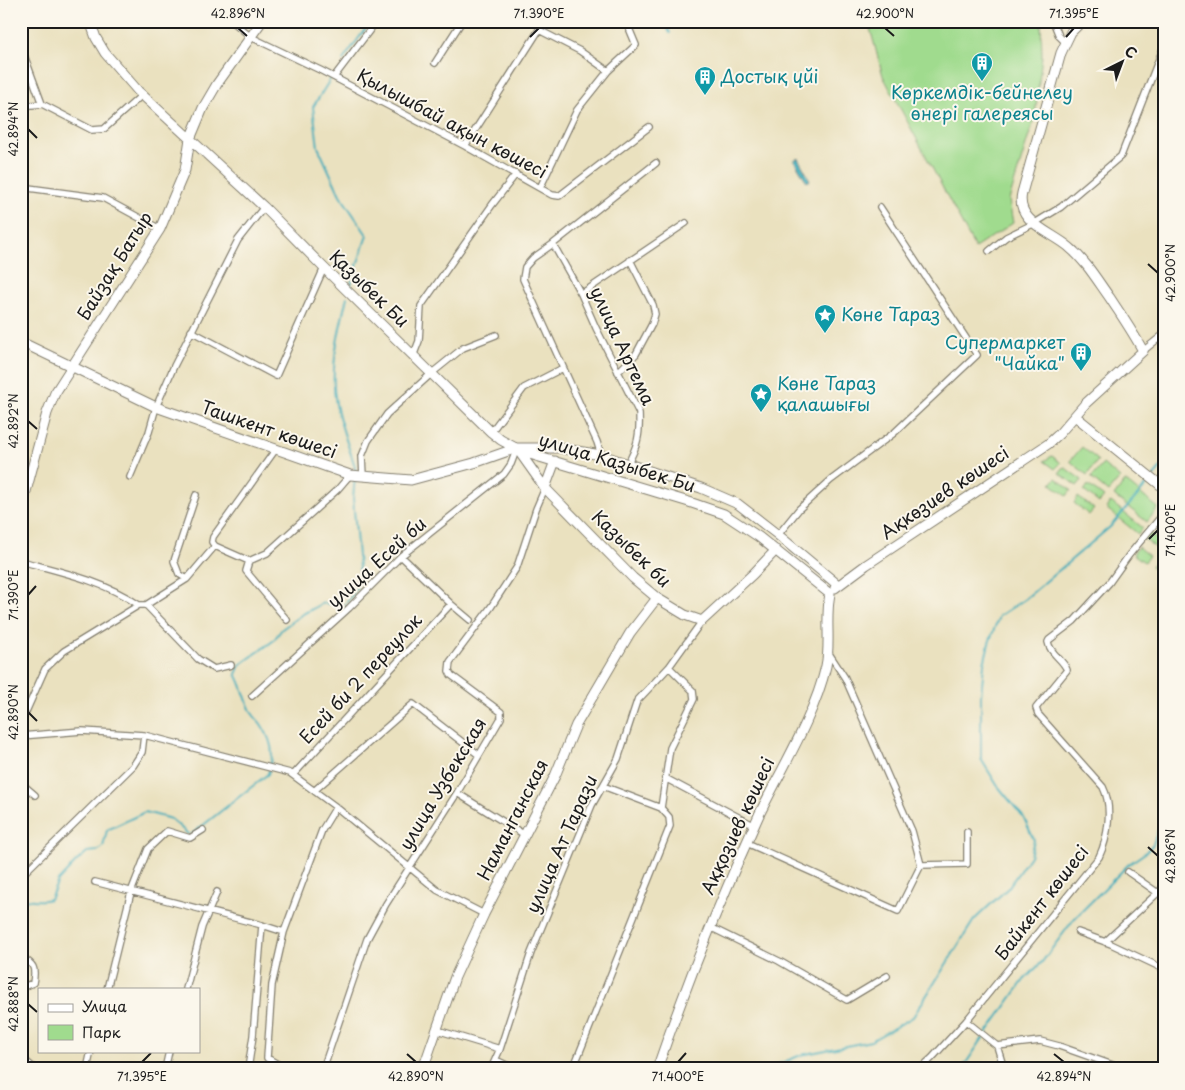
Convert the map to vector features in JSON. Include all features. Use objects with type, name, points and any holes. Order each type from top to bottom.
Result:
[{"type":"main road","points":[[90,21],[96,38],[105,53],[142,95],[190,139]]},
{"type":"main road","name":"Байзақ Батыр","points":[[21,510],[25,483],[55,393],[160,230],[185,170],[190,139],[203,108],[217,84],[262,21]]},
{"type":"main road","points":[[1082,21],[1071,32],[1065,42],[1020,200],[1027,217],[1063,241],[1077,253],[1143,350]]},
{"type":"main road","name":"Қазыбек Би","points":[[190,139],[264,206],[324,268],[414,354],[491,432],[517,448]]},
{"type":"main road","name":"Ташкент көшесі","points":[[21,342],[156,407],[350,475],[411,480],[474,463],[517,448]]},
{"type":"main road","name":"Ақкөзиев көшесі","points":[[830,594],[838,585],[1048,444],[1085,404],[1143,350]]},
{"type":"main road","points":[[1075,416],[1164,488]]},
{"type":"main road","name":"улица Казыбек Би","points":[[517,448],[559,448],[601,455],[694,486],[738,504],[778,534],[838,585]]},
{"type":"main road","name":"улица Казыбек Би","points":[[517,448],[523,452],[724,514],[759,537],[830,594]]},
{"type":"main road","name":"Казыбек би","points":[[517,448],[545,488],[632,578],[657,598],[685,615],[702,621]]},
{"type":"main road","points":[[545,488],[555,461]]},
{"type":"main road","points":[[689,502],[694,486]]},
{"type":"main road","points":[[702,621],[776,550]]},
{"type":"main road","name":"Аққозиев көшесі","points":[[657,1069],[710,926],[747,843],[805,723],[822,679],[828,652],[828,604],[830,594]]},
{"type":"main road","name":"Наманганская","points":[[423,1069],[455,978],[484,914],[555,776],[576,724],[630,633],[657,598]]},
{"type":"street","name":"Қылышбай ақын көшесі","points":[[232,21],[251,37],[334,77],[465,146],[552,195],[558,196],[649,127]]},
{"type":"street","points":[[334,77],[372,28],[374,21]]},
{"type":"street","points":[[436,63],[462,21]]},
{"type":"street","points":[[540,188],[577,110],[608,71],[636,45],[626,21]]},
{"type":"street","points":[[1053,21],[1059,36],[1065,42]]},
{"type":"street","points":[[465,146],[539,30],[580,51],[608,71]]},
{"type":"street","points":[[989,251],[1006,238],[1061,207],[1121,156],[1164,46]]},
{"type":"street","points":[[21,47],[42,104]]},
{"type":"street","points":[[1156,68],[1164,71]]},
{"type":"street","points":[[21,106],[42,104],[92,130],[104,129],[142,95]]},
{"type":"street","points":[[601,455],[597,442],[523,279],[525,267],[533,258],[656,163]]},
{"type":"street","points":[[414,354],[420,341],[421,306],[516,174]]},
{"type":"street","points":[[21,187],[103,198],[160,230]]},
{"type":"street","points":[[130,477],[149,432],[156,407],[191,331],[238,240],[264,206]]},
{"type":"street","points":[[778,534],[799,508],[824,486],[894,432],[978,356],[880,207]]},
{"type":"street","points":[[582,294],[686,223]]},
{"type":"street","name":"улица Артема","points":[[553,244],[582,294],[596,328],[639,413],[640,426],[636,450],[627,465]]},
{"type":"street","points":[[618,372],[636,354],[652,324],[655,314],[653,305],[630,260]]},
{"type":"street","points":[[191,331],[276,376],[324,268]]},
{"type":"street","points":[[1143,350],[1164,334]]},
{"type":"street","points":[[363,476],[362,456],[368,441],[387,414],[463,348],[496,335]]},
{"type":"street","points":[[491,432],[524,388],[563,368]]},
{"type":"street","name":"улица Есей би","points":[[252,696],[349,608],[401,556],[504,474],[511,464],[517,448]]},
{"type":"street","points":[[249,561],[215,546],[212,542],[213,537],[276,449]]},
{"type":"street","points":[[287,620],[246,571],[249,561],[267,553],[338,489],[350,475]]},
{"type":"street","name":"улица Узбекская","points":[[323,1069],[367,938],[386,904],[457,793],[502,715],[501,712],[451,675],[449,671],[450,662],[517,567],[545,488]]},
{"type":"street","points":[[187,579],[179,574],[174,561],[196,495]]},
{"type":"street","name":"Байкент көшесі","points":[[920,1069],[966,1022],[1099,857],[1104,847],[1108,811],[1106,794],[1097,780],[1038,714],[1036,708],[1067,670],[1050,649],[1049,640],[1074,621],[1109,583],[1128,555],[1164,513]]},
{"type":"street","points":[[21,723],[45,669],[64,651],[139,605],[146,605],[187,579],[215,546]]},
{"type":"street","points":[[401,556],[470,620]]},
{"type":"street","points":[[21,562],[108,587],[139,605]]},
{"type":"street","name":"Есей би 2 переулок","points":[[293,775],[451,604]]},
{"type":"street","points":[[146,605],[198,658],[214,669],[231,665]]},
{"type":"street","name":"улица Ат Тарази","points":[[491,1069],[500,1049],[531,953],[592,805],[618,759],[637,701],[668,667],[702,621]]},
{"type":"street","points":[[747,843],[898,911],[921,865],[912,831],[845,678],[828,652]]},
{"type":"street","points":[[661,808],[670,748],[694,698],[693,690],[668,667]]},
{"type":"street","points":[[315,790],[413,704],[479,755]]},
{"type":"street","points":[[21,736],[82,730],[144,735],[293,775],[315,790],[437,890],[484,914]]},
{"type":"street","points":[[21,876],[133,766],[142,752],[144,735]]},
{"type":"street","points":[[665,778],[755,826]]},
{"type":"street","points":[[21,783],[35,795]]},
{"type":"street","points":[[573,1069],[670,826],[669,817],[661,808],[602,786]]},
{"type":"street","points":[[457,793],[525,836]]},
{"type":"street","points":[[286,1069],[267,1058],[272,985],[284,932],[322,830],[336,807]]},
{"type":"street","points":[[107,988],[131,892],[148,849],[167,831],[190,838],[203,830]]},
{"type":"street","points":[[921,865],[967,864],[968,832]]},
{"type":"street","points":[[1128,872],[1158,893]]},
{"type":"street","points":[[95,882],[284,932]]},
{"type":"street","points":[[1105,942],[1164,887]]},
{"type":"street","points":[[186,988],[202,927],[217,892]]},
{"type":"street","points":[[248,1069],[253,1036],[262,925]]},
{"type":"street","points":[[710,926],[779,961],[847,1000],[887,976]]},
{"type":"street","points":[[1078,932],[1164,969]]},
{"type":"street","points":[[21,985],[23,987],[33,983],[35,970],[32,964],[22,959]]},
{"type":"street","points":[[966,1022],[997,1046],[1004,1069]]},
{"type":"street","points":[[437,1030],[500,1049]]},
{"type":"street","points":[[997,1046],[1040,1041],[1124,1069]]},
{"type":"street","points":[[87,1069],[91,1052]]},
{"type":"street","points":[[165,1069],[169,1052]]},
{"type":"street","points":[[21,1056],[35,1069]]},
{"type":"street","points":[[496,1060],[516,1069]]},
{"type":"green space","points":[[868,21],[1041,21],[1042,56],[1035,116],[1009,200],[1013,223],[975,248],[883,76]]},
{"type":"green space","points":[[1082,447],[1098,460],[1087,475],[1070,461]]},
{"type":"green space","points":[[1052,456],[1061,463],[1055,469],[1044,461]]},
{"type":"green space","points":[[1103,464],[1120,478],[1108,492],[1091,478]]},
{"type":"green space","points":[[1064,467],[1082,480],[1077,486],[1059,473]]},
{"type":"green space","points":[[1056,478],[1071,490],[1067,496],[1051,484]]},
{"type":"green space","points":[[1125,481],[1158,508],[1147,522],[1114,496]]},
{"type":"green space","points":[[1088,485],[1104,497],[1099,503],[1084,491]]},
{"type":"green space","points":[[1078,497],[1094,509],[1089,515],[1074,503]]},
{"type":"green space","points":[[1111,502],[1143,528],[1138,534],[1106,508]]},
{"type":"green space","points":[[1149,533],[1160,541],[1156,548],[1144,539]]},
{"type":"green space","points":[[1138,547],[1149,556],[1144,562],[1133,554]]},
{"type":"green space","points":[[1156,560],[1164,567],[1164,576],[1151,566]]},
{"type":"water","points":[[798,158],[810,180],[807,182],[794,160]]},
{"type":"waterway","points":[[343,60],[371,21]]},
{"type":"waterway","points":[[664,21],[670,33]]},
{"type":"waterway","points":[[331,78],[313,107],[318,147],[340,195],[367,235],[350,287]]},
{"type":"waterway","points":[[347,297],[334,364],[334,391],[342,428],[355,472]]},
{"type":"waterway","points":[[1154,476],[1164,464]]},
{"type":"waterway","points":[[270,766],[272,755],[269,739],[261,724],[252,713],[236,674],[240,665],[273,641],[282,629],[301,615],[323,603],[344,606],[353,594],[360,580],[353,498],[355,477]]},
{"type":"waterway","points":[[767,1069],[801,1055],[871,1041],[913,1017],[974,920],[1008,888],[1030,856],[1034,840],[1024,818],[997,785],[981,759],[981,696],[984,664],[989,643],[999,616],[1025,599],[1110,527],[1151,480]]},
{"type":"waterway","points":[[192,834],[268,774],[269,770]]},
{"type":"waterway","points":[[21,899],[50,899],[58,881],[77,861],[87,852],[97,851],[103,847],[107,830],[145,812],[171,819],[188,834]]},
{"type":"waterway","points":[[986,1034],[1024,980],[1042,962],[1074,919],[1129,864],[1145,853],[1153,844],[1164,814]]},
{"type":"waterway","points":[[962,1069],[983,1038]]},
{"type":"place","name":"Көркемдік-бейнелеу өнері галереясы","points":[[982,82]]},
{"type":"place","name":"Достық үйі","points":[[705,96]]},
{"type":"place","name":"Көне Тараз","points":[[825,334]]},
{"type":"place","name":"Супермаркет \"Чайка\"","points":[[1081,372]]},
{"type":"place","name":"Көне Тараз қалашығы","points":[[761,413]]}]
